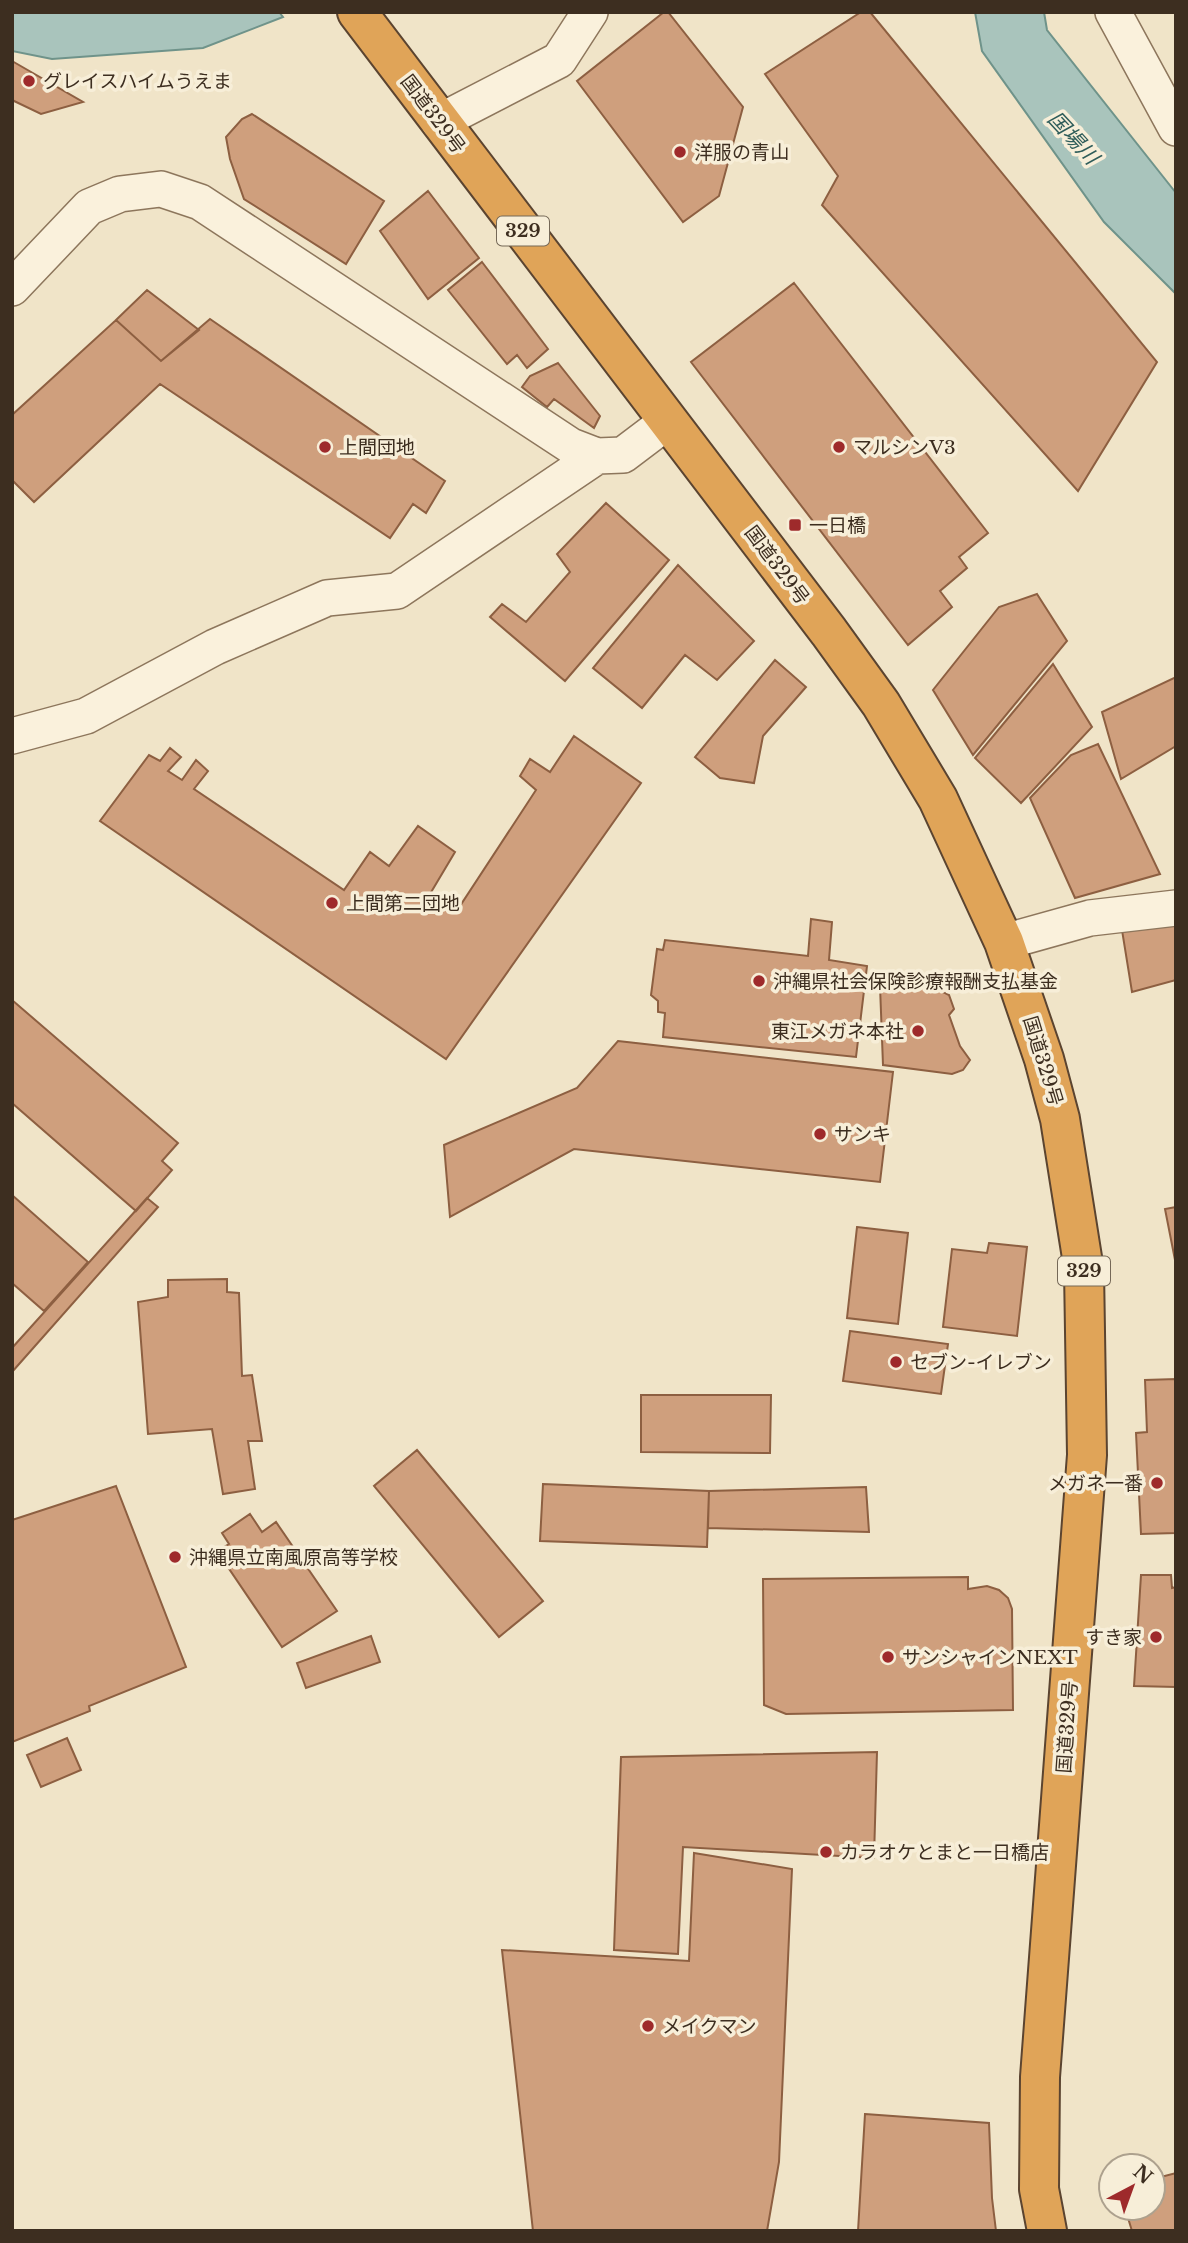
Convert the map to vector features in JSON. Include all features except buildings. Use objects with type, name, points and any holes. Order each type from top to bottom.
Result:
[{"type":"highway","name":"国道329号","points":[[367,26],[881,704],[938,799],[1004,942],[1044,1059],[1060,1119],[1084,1270],[1087,1455],[1041,2077],[1039,2189],[1047,2231]]},
{"type":"street","points":[[439,122],[559,60],[590,12]]},
{"type":"street","points":[[1113,12],[1176,128]]},
{"type":"street","points":[[12,288],[89,207],[120,194],[160,189],[200,202],[571,446],[597,456],[623,455],[668,421]]},
{"type":"street","points":[[12,736],[86,716],[215,647],[327,598],[397,591],[597,456]]},
{"type":"street","points":[[1004,942],[1090,918],[1176,908]]},
{"type":"water","points":[[12,12],[279,12],[283,17],[203,48],[52,59],[12,51]]},
{"type":"water","name":"国場川","points":[[975,12],[1044,12],[1047,30],[1176,193],[1176,294],[1104,222],[982,51]]},
{"type":"place","name":"グレイスハイムうえま","points":[[29,81]]},
{"type":"place","name":"洋服の青山","points":[[680,152]]},
{"type":"place","name":"上間団地","points":[[325,447]]},
{"type":"place","name":"マルシンV3","points":[[839,447]]},
{"type":"place","name":"一日橋","points":[[795,525]]},
{"type":"place","name":"上間第二団地","points":[[332,903]]},
{"type":"place","name":"沖縄県社会保険診療報酬支払基金","points":[[759,981]]},
{"type":"place","name":"東江メガネ本社","points":[[918,1031]]},
{"type":"place","name":"サンキ","points":[[820,1134]]},
{"type":"place","name":"セブン-イレブン","points":[[896,1362]]},
{"type":"place","name":"メガネ一番","points":[[1157,1483]]},
{"type":"place","name":"沖縄県立南風原高等学校","points":[[175,1557]]},
{"type":"place","name":"すき家","points":[[1156,1637]]},
{"type":"place","name":"サンシャインNEXT","points":[[888,1657]]},
{"type":"place","name":"カラオケとまと一日橋店","points":[[826,1852]]},
{"type":"place","name":"メイクマン","points":[[648,2026]]}]
